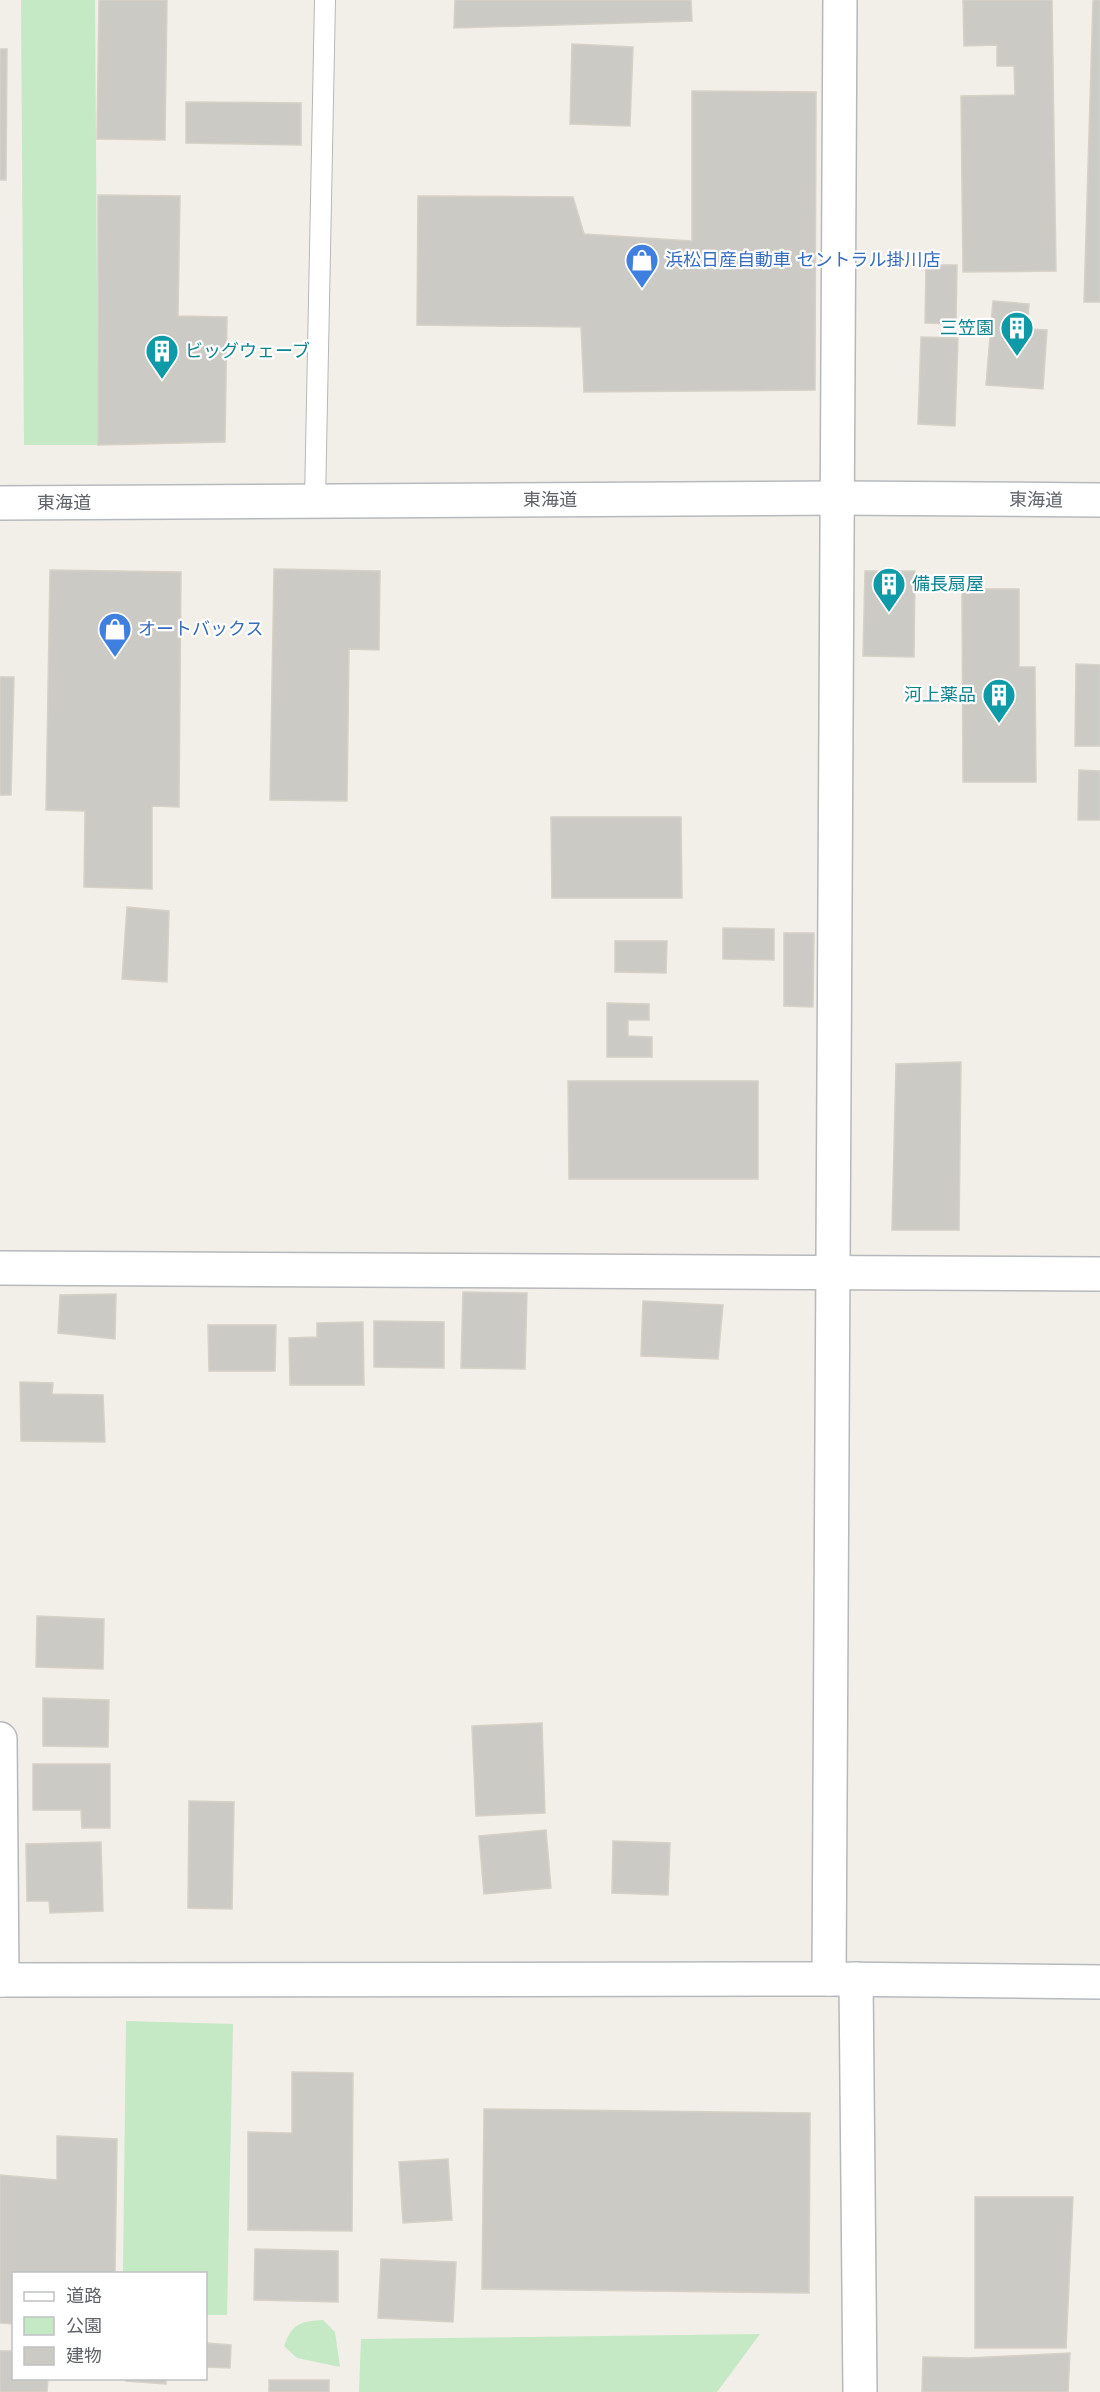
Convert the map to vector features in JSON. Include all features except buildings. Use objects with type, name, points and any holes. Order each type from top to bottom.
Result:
[{"type":"street","points":[[840,0],[833,1274],[842,1979],[860,2392]]},
{"type":"street","name":"東海道","points":[[0,504],[838,498],[1100,500]]},
{"type":"street","points":[[0,1268],[1100,1274]]},
{"type":"street","points":[[0,1739],[1,1980],[842,1979],[1100,1982]]},
{"type":"lane","points":[[315,501],[325,0]]},
{"type":"green space","points":[[21,0],[95,0],[98,445],[24,445]]},
{"type":"green space","points":[[126,2021],[233,2024],[227,2315],[207,2315],[207,2272],[123,2272]]},
{"type":"green space","points":[[323,2320],[335,2332],[340,2367],[297,2358],[284,2346],[290,2333],[298,2325],[308,2321]]},
{"type":"green space","points":[[760,2334],[717,2392],[359,2392],[361,2339]]},
{"type":"place","name":"浜松日産自動車 セントラル掛川店","points":[[642,289]]},
{"type":"place","name":"三笠園","points":[[1017,357]]},
{"type":"place","name":"ビッグウェーブ","points":[[162,380]]},
{"type":"place","name":"備長扇屋","points":[[889,613]]},
{"type":"place","name":"オートバックス","points":[[115,658]]},
{"type":"place","name":"河上薬品","points":[[999,724]]}]
